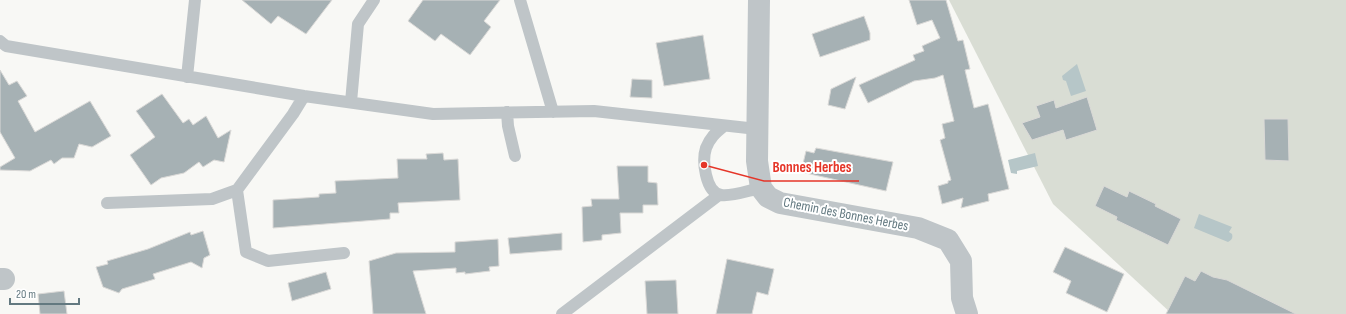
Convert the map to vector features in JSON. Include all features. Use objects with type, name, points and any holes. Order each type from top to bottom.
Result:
[{"type":"street","points":[[758,0],[757,161],[761,188]]},
{"type":"street","name":"Chemin des Bonnes Herbes","points":[[761,188],[768,197],[780,203],[918,228],[948,240],[961,261],[962,298],[967,314]]},
{"type":"lane","points":[[187,77],[195,0]]},
{"type":"lane","points":[[351,102],[358,24],[374,0]]},
{"type":"lane","points":[[520,0],[553,112]]},
{"type":"lane","points":[[0,41],[6,46],[187,77],[304,96],[434,114],[594,111],[757,129]]},
{"type":"lane","points":[[107,203],[212,199],[237,190],[293,114],[304,96]]},
{"type":"lane","points":[[506,112],[515,156]]},
{"type":"lane","points":[[719,195],[708,181],[704,165],[704,156],[706,148],[713,135],[724,126]]},
{"type":"lane","points":[[562,314],[719,195],[761,188]]},
{"type":"lane","points":[[237,190],[246,252],[268,261],[344,253]]},
{"type":"shaded area","points":[[949,0],[1346,0],[1346,314],[1172,314],[1053,204]]},
{"type":"shaded area","points":[[1077,64],[1086,91],[1071,96],[1066,81],[1063,80],[1062,76]]},
{"type":"shaded area","points":[[1035,153],[1038,166],[1017,171],[1017,174],[1011,173],[1008,160]]},
{"type":"shaded area","points":[[1199,214],[1232,227],[1229,232],[1232,234],[1231,240],[1228,242],[1194,228]]},
{"type":"building","points":[[242,0],[332,0],[306,34],[278,16],[271,24]]},
{"type":"building","points":[[423,0],[500,0],[484,21],[491,27],[470,55],[441,34],[435,41],[408,21]]},
{"type":"building","points":[[909,0],[946,0],[958,41],[963,40],[970,69],[965,70],[974,108],[988,104],[1009,189],[988,194],[989,201],[961,208],[963,198],[942,204],[938,186],[948,183],[948,181],[951,180],[940,140],[945,138],[942,124],[954,121],[943,75],[935,78],[914,81],[868,103],[859,85],[915,60],[913,55],[924,51],[922,46],[940,38],[932,20],[917,25]]},
{"type":"building","points":[[864,16],[870,33],[870,40],[820,57],[812,34]]},
{"type":"building","points":[[703,35],[710,79],[664,86],[656,43]]},
{"type":"building","points":[[0,70],[9,85],[17,81],[27,96],[18,101],[35,132],[90,101],[111,136],[92,147],[79,144],[74,158],[62,158],[54,164],[51,160],[30,171],[0,170],[0,167],[15,158],[0,132]]},
{"type":"building","points":[[856,77],[845,109],[828,105],[831,89]]},
{"type":"building","points":[[632,79],[652,80],[652,98],[630,97]]},
{"type":"building","points":[[162,94],[183,123],[189,119],[193,125],[206,116],[218,138],[231,130],[224,162],[214,160],[203,167],[199,162],[184,173],[161,178],[151,185],[130,155],[155,137],[136,111]]},
{"type":"building","points":[[1087,97],[1097,130],[1066,140],[1063,130],[1032,140],[1022,123],[1040,117],[1036,106],[1054,100],[1056,108]]},
{"type":"building","points":[[1264,119],[1288,119],[1289,161],[1265,160]]},
{"type":"building","points":[[816,148],[893,162],[886,191],[801,172],[806,151],[814,153]]},
{"type":"building","points":[[443,153],[444,160],[458,159],[460,200],[398,203],[399,213],[390,213],[390,219],[273,228],[273,200],[319,197],[319,194],[336,193],[335,181],[398,178],[397,159],[427,159],[426,154]]},
{"type":"building","points":[[617,166],[648,166],[648,182],[657,183],[658,205],[643,205],[643,213],[620,213],[621,233],[602,235],[602,240],[583,242],[582,207],[592,206],[591,199],[619,199]]},
{"type":"building","points":[[1104,186],[1127,197],[1129,191],[1156,204],[1155,206],[1181,219],[1168,245],[1116,220],[1117,217],[1095,206]]},
{"type":"building","points":[[203,231],[210,255],[204,258],[202,268],[191,262],[153,274],[155,279],[122,289],[119,293],[103,287],[96,267],[108,264],[107,261],[148,249],[190,232],[191,235]]},
{"type":"building","points":[[562,233],[562,250],[510,254],[508,238]]},
{"type":"building","points":[[498,239],[499,266],[489,267],[490,271],[465,274],[465,272],[456,273],[456,268],[413,271],[426,314],[373,314],[369,261],[396,253],[455,252],[455,242]]},
{"type":"building","points":[[1065,247],[1124,274],[1107,312],[1066,293],[1071,281],[1053,272]]},
{"type":"building","points":[[727,259],[774,269],[768,295],[757,292],[752,314],[716,314]]},
{"type":"building","points":[[1201,271],[1213,277],[1227,280],[1296,314],[1166,314],[1185,276],[1195,281]]},
{"type":"building","points":[[326,272],[331,289],[292,301],[288,283]]},
{"type":"building","points":[[676,280],[678,314],[647,314],[645,281]]},
{"type":"building","points":[[64,291],[67,314],[40,314],[38,294]]},
{"type":"place","name":"Bonnes Herbes","points":[[704,165]]}]
